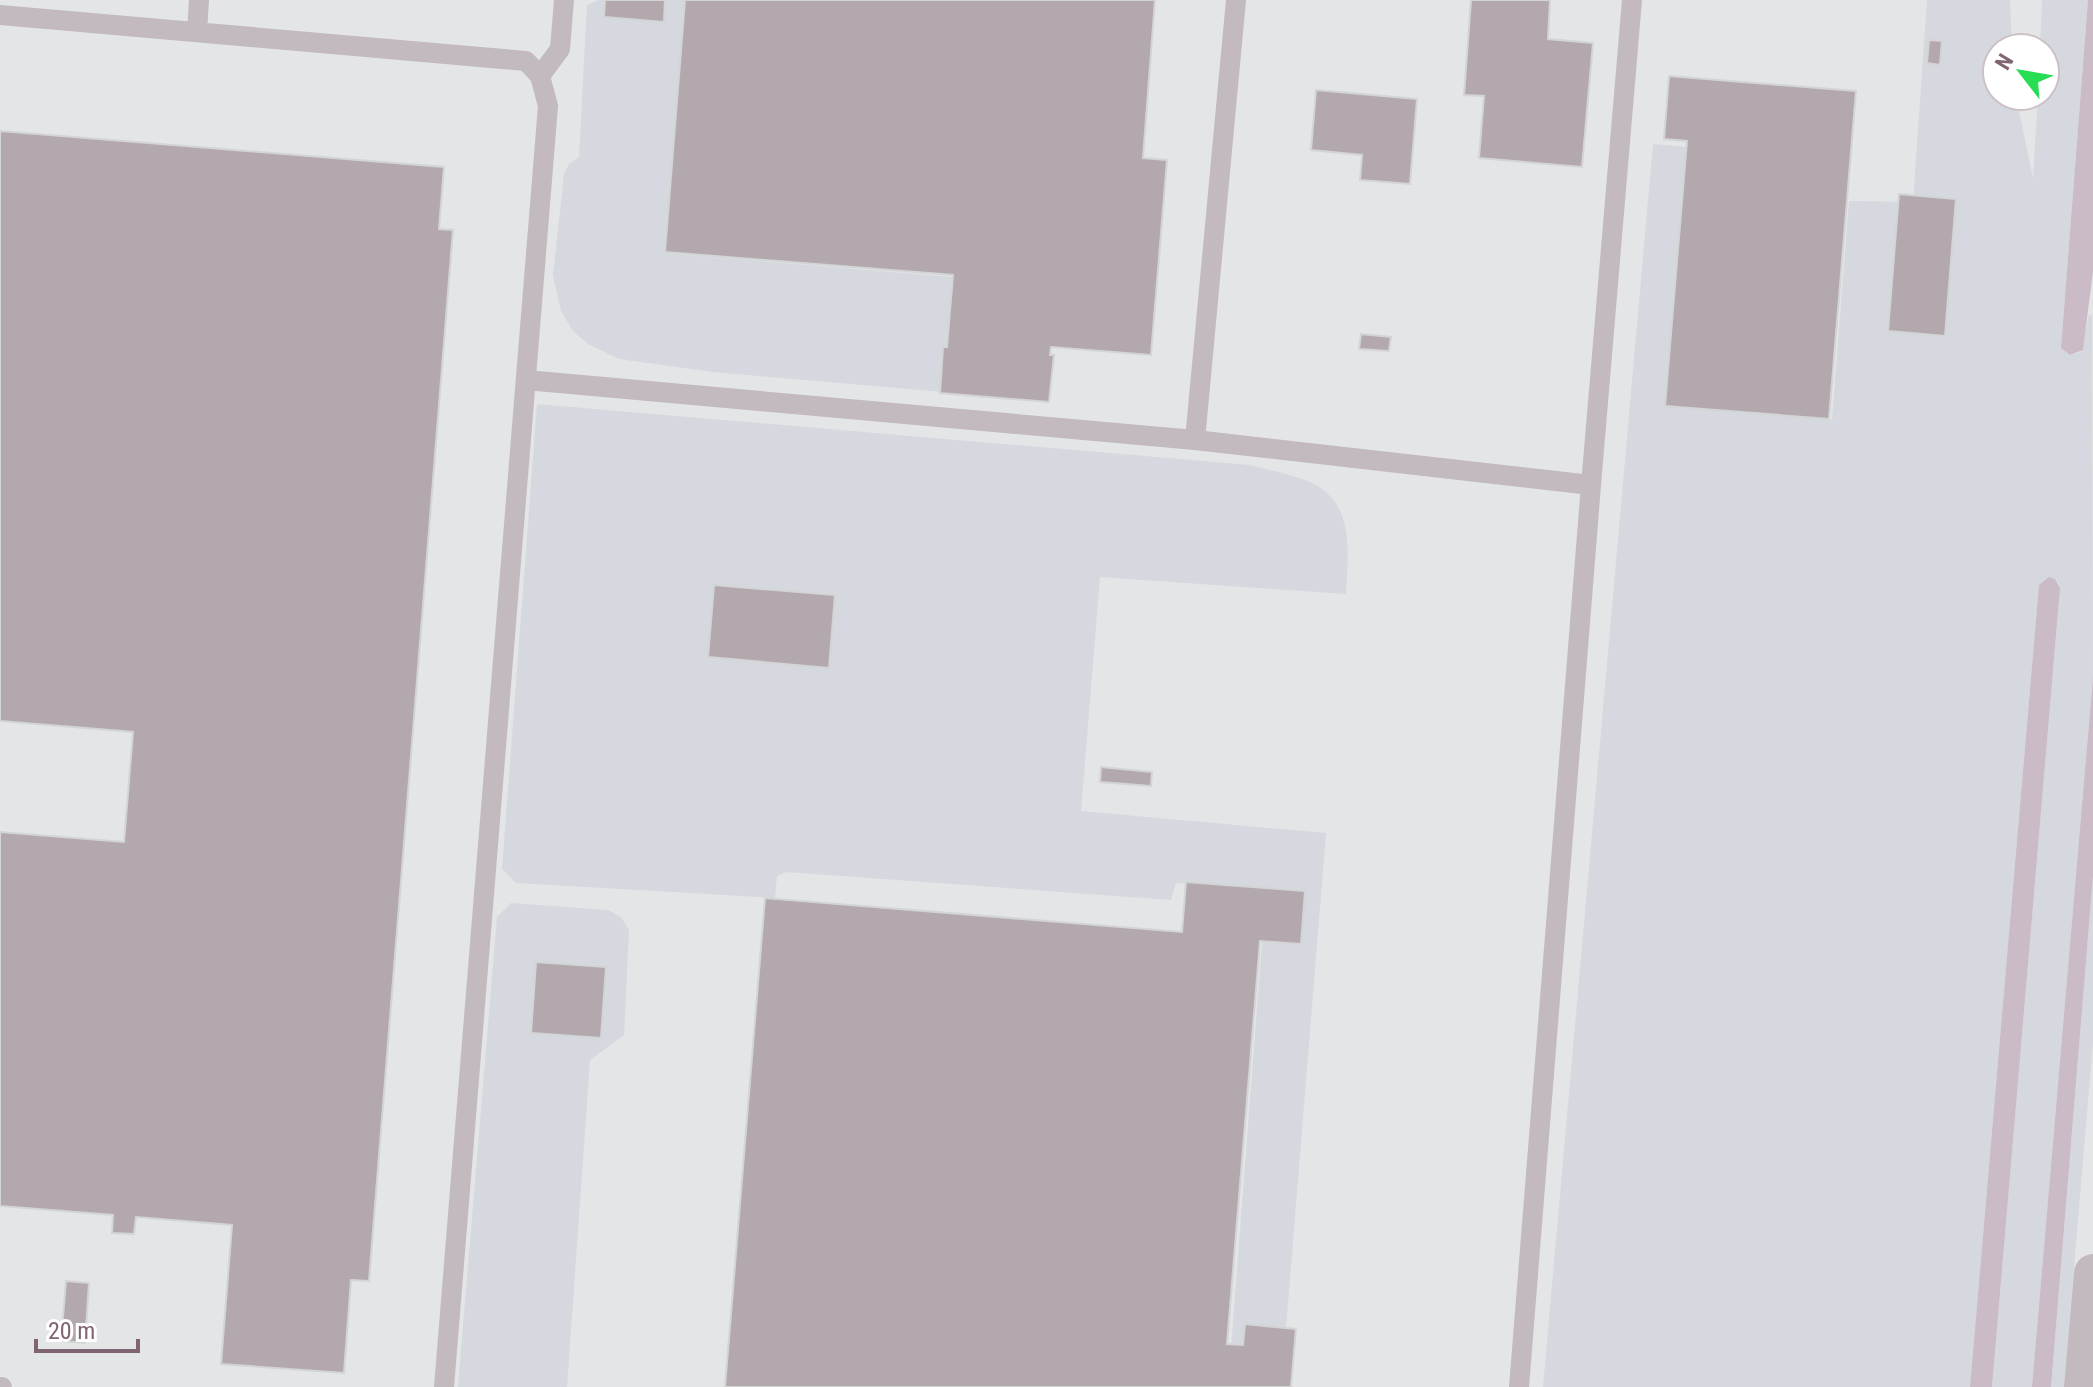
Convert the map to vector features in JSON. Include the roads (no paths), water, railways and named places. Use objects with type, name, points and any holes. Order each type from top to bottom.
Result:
[{"type":"street","points":[[2083,1387],[2093,1273]]},
{"type":"lane","points":[[197,32],[199,0]]},
{"type":"lane","points":[[540,76],[560,49],[564,0]]},
{"type":"lane","points":[[1195,440],[1236,0]]},
{"type":"lane","points":[[1519,1387],[1632,0]]},
{"type":"lane","points":[[0,15],[526,61],[540,76],[548,106],[444,1387]]},
{"type":"lane","points":[[526,380],[1195,440],[1591,485]]}]
